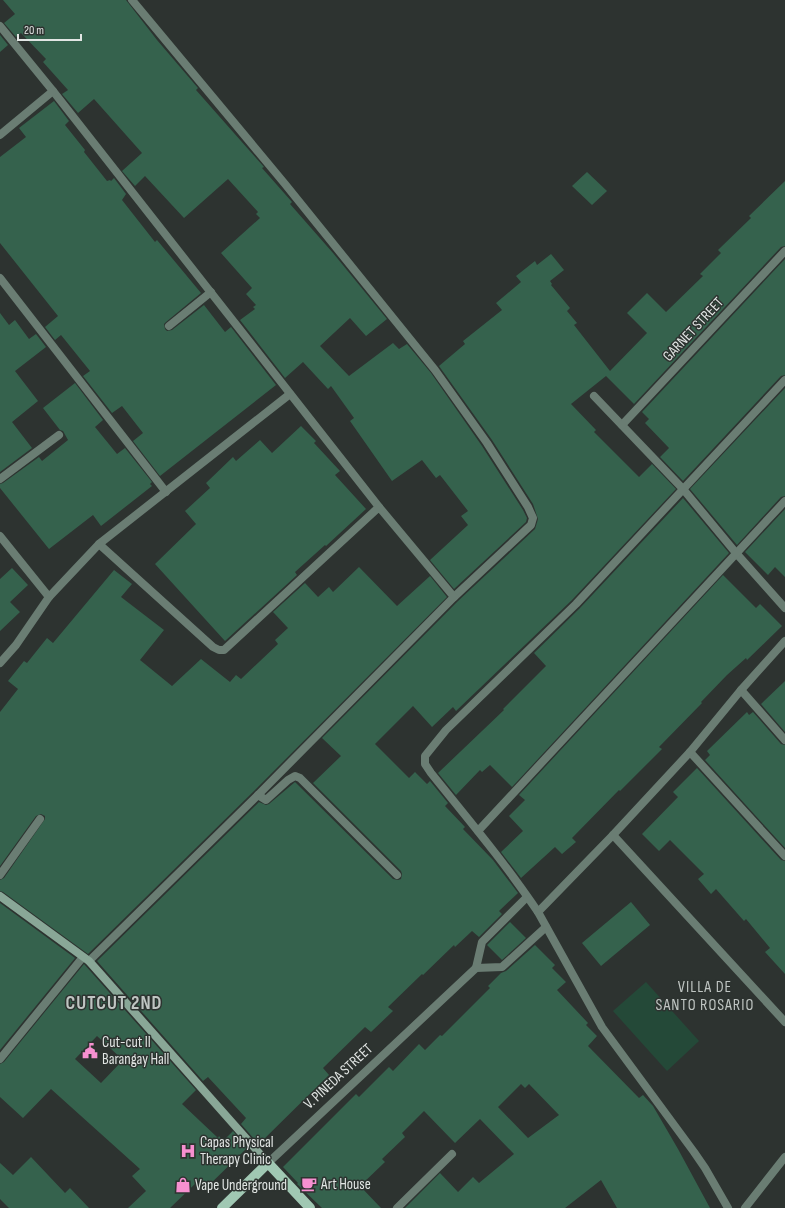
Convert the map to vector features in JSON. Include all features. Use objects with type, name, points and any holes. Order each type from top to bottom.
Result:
[{"type":"main road","name":"V. PINEDA STREET","points":[[222,1208],[268,1162]]},
{"type":"main road","points":[[268,1162],[310,1208]]},
{"type":"street","points":[[0,1059],[86,959],[258,795],[454,597],[531,525],[533,518],[528,507],[487,443],[435,370],[285,184],[132,0]]},
{"type":"street","points":[[0,26],[53,91],[379,507],[454,597]]},
{"type":"street","points":[[0,135],[53,91]]},
{"type":"street","name":"GARNET STREET","points":[[622,425],[785,251]]},
{"type":"street","points":[[0,278],[166,492]]},
{"type":"street","points":[[169,326],[211,292]]},
{"type":"street","points":[[728,1208],[694,1152],[602,1027],[538,912],[478,830],[431,773],[425,764],[425,756],[446,730],[576,604],[785,380]]},
{"type":"street","points":[[0,663],[16,645],[49,597],[99,544],[290,394]]},
{"type":"street","points":[[594,396],[683,488],[736,553],[785,608]]},
{"type":"street","points":[[0,479],[59,435]]},
{"type":"street","points":[[478,830],[785,501]]},
{"type":"street","points":[[99,544],[213,647],[219,650],[224,650],[379,507]]},
{"type":"street","points":[[0,536],[49,597]]},
{"type":"street","points":[[538,912],[613,835],[690,752],[741,690],[785,641]]},
{"type":"street","points":[[741,690],[785,740]]},
{"type":"street","points":[[690,752],[785,856]]},
{"type":"street","points":[[258,795],[266,800],[288,780],[295,776],[300,778],[397,875]]},
{"type":"street","points":[[0,875],[40,820]]},
{"type":"street","points":[[613,835],[785,1022]]},
{"type":"street","points":[[0,896],[86,959],[268,1162]]},
{"type":"street","points":[[527,896],[482,942],[476,968],[502,967],[546,927]]},
{"type":"street","name":"V. PINEDA STREET","points":[[268,1162],[476,968]]},
{"type":"street","points":[[397,1208],[452,1154]]},
{"type":"street","points":[[746,1208],[785,1157]]},
{"type":"green space","points":[[646,982],[699,1041],[667,1071],[613,1011]]},
{"type":"building","points":[[3,0],[126,0],[157,40],[198,88],[196,90],[264,167],[262,168],[292,202],[290,204],[333,253],[387,319],[366,336],[350,318],[320,346],[349,376],[393,343],[399,349],[407,344],[431,373],[482,446],[527,518],[526,522],[454,589],[430,560],[468,525],[461,516],[468,511],[440,475],[436,478],[422,460],[392,481],[350,421],[354,418],[331,386],[328,389],[303,362],[285,378],[240,320],[255,309],[253,307],[256,305],[246,294],[252,288],[221,253],[260,218],[256,214],[258,212],[228,179],[184,218],[145,176],[135,186],[122,171],[142,153],[94,99],[78,113],[62,94],[68,90],[43,62],[46,59],[21,33],[16,37],[4,23],[15,14]]},
{"type":"building","points":[[0,35],[8,45],[0,52]]},
{"type":"building","points":[[54,101],[69,121],[65,125],[85,150],[84,152],[107,181],[111,181],[114,178],[126,194],[122,200],[155,242],[157,240],[201,293],[164,324],[165,329],[167,331],[172,330],[204,305],[225,332],[231,327],[276,385],[160,476],[133,441],[143,433],[122,406],[112,413],[83,376],[90,371],[61,335],[55,340],[45,327],[58,316],[0,243],[0,157],[26,137],[19,128]]},
{"type":"building","points":[[587,172],[607,191],[592,205],[572,186]]},
{"type":"building","points":[[785,181],[785,246],[781,247],[634,404],[606,376],[571,404],[596,430],[594,432],[639,477],[652,464],[676,489],[572,600],[456,711],[453,707],[432,727],[413,706],[375,744],[409,778],[415,772],[427,784],[430,781],[448,803],[445,806],[465,827],[463,829],[493,860],[518,893],[499,911],[502,914],[479,937],[472,931],[455,947],[454,945],[423,975],[422,974],[388,1007],[393,1011],[371,1032],[365,1027],[323,1068],[329,1075],[260,1143],[256,1139],[255,1140],[241,1124],[246,1118],[208,1077],[203,1081],[97,961],[259,802],[266,805],[269,804],[295,782],[393,879],[401,879],[401,871],[313,783],[341,756],[322,738],[458,601],[535,529],[538,519],[533,504],[492,440],[439,366],[465,344],[463,341],[502,310],[496,303],[521,282],[516,276],[535,261],[537,265],[551,254],[564,270],[550,281],[552,284],[551,285],[570,308],[567,311],[577,323],[574,325],[610,371],[647,333],[627,313],[647,293],[666,312],[703,276],[700,274],[721,253],[718,250],[751,218],[749,216]]},
{"type":"building","points":[[785,259],[785,375],[781,376],[683,481],[660,457],[669,448],[645,423],[649,419],[642,412]]},
{"type":"building","points":[[0,313],[9,325],[15,320],[29,339],[36,334],[46,347],[15,371],[38,401],[12,422],[32,448],[0,472]]},
{"type":"building","points":[[75,383],[103,420],[95,427],[117,454],[125,448],[152,482],[150,484],[152,486],[101,526],[93,515],[49,549],[0,488],[0,484],[39,457],[42,461],[68,440],[63,431],[60,430],[43,408]]},
{"type":"building","points":[[785,388],[785,496],[781,497],[737,545],[690,489]]},
{"type":"building","points":[[301,426],[316,441],[314,443],[340,471],[335,475],[366,509],[295,572],[297,575],[225,641],[155,564],[196,524],[185,511],[210,488],[206,483],[233,457],[236,461],[260,440],[272,453]]},
{"type":"building","points":[[683,498],[729,553],[512,787],[490,765],[482,772],[480,770],[456,795],[438,773],[504,710],[503,709],[546,666],[534,653],[580,608]]},
{"type":"building","points":[[785,509],[785,577],[775,567],[768,575],[745,552]]},
{"type":"building","points":[[359,567],[397,606],[430,576],[447,597],[254,791],[88,954],[0,891],[0,880],[4,878],[45,819],[45,816],[41,814],[36,816],[0,866],[0,712],[18,689],[8,681],[24,661],[27,663],[47,638],[53,643],[114,570],[132,584],[121,597],[164,630],[140,660],[172,686],[201,659],[230,682],[236,675],[241,679],[278,644],[275,640],[288,628],[273,612],[305,583],[318,597],[329,587],[333,592]]},
{"type":"building","points":[[12,568],[28,585],[10,602],[20,612],[0,631],[0,579]]},
{"type":"building","points":[[723,575],[756,608],[760,604],[782,626],[747,660],[746,658],[727,675],[701,702],[702,703],[659,747],[662,749],[572,838],[576,842],[562,854],[555,847],[521,878],[501,852],[523,831],[509,816],[525,800],[519,795]]},
{"type":"building","points":[[785,681],[785,732],[761,704]]},
{"type":"building","points":[[747,712],[749,715],[753,712],[781,744],[785,745],[785,848],[705,760],[710,755],[707,751]]},
{"type":"building","points":[[697,768],[781,860],[785,861],[785,974],[765,952],[770,948],[746,919],[744,921],[716,889],[711,894],[698,879],[704,874],[670,840],[659,851],[642,834],[678,797],[673,792]]},
{"type":"building","points":[[631,902],[650,925],[601,966],[582,943]]},
{"type":"building","points":[[0,903],[75,958],[0,1050]]},
{"type":"building","points":[[510,922],[526,938],[502,960],[487,945]]},
{"type":"building","points":[[535,945],[555,965],[552,968],[566,982],[557,990],[588,1023],[586,1025],[597,1036],[588,1046],[639,1098],[643,1095],[653,1106],[710,1208],[617,1208],[601,1180],[565,1208],[405,1208],[440,1173],[458,1192],[473,1177],[479,1183],[514,1154],[480,1119],[455,1143],[424,1111],[402,1133],[405,1137],[382,1159],[385,1162],[360,1186],[381,1208],[322,1208],[297,1184],[298,1183],[283,1167],[356,1094],[359,1097],[389,1067],[393,1071],[419,1044],[425,1050],[440,1035],[442,1036],[490,988],[488,986],[501,973],[506,971]],"holes":[[[521,1084],[525,1088],[529,1084],[559,1115],[528,1138],[498,1107]]]},
{"type":"building","points":[[84,964],[196,1090],[182,1104],[218,1138],[219,1136],[223,1141],[233,1131],[247,1148],[205,1189],[198,1181],[170,1208],[128,1208],[146,1191],[132,1176],[140,1169],[51,1089],[23,1118],[0,1097],[0,1064],[4,1062]],"holes":[[[97,1036],[123,1060],[101,1083],[75,1059]]]},
{"type":"building","points":[[31,1157],[65,1193],[70,1188],[89,1208],[9,1208],[0,1199],[0,1163],[13,1175]]},
{"type":"place","name":"Cut-cut II Barangay Hall","points":[[90,1051]]},
{"type":"place","name":"Capas Physical Therapy Clinic","points":[[188,1151]]},
{"type":"place","name":"Art House","points":[[309,1184]]},
{"type":"place","name":"Vape Underground","points":[[183,1185]]},
{"type":"district","name":"VILLA DE SANTO ROSARIO","points":[[705,995]]},
{"type":"district","name":"CUTCUT 2ND","points":[[114,1002]]}]
